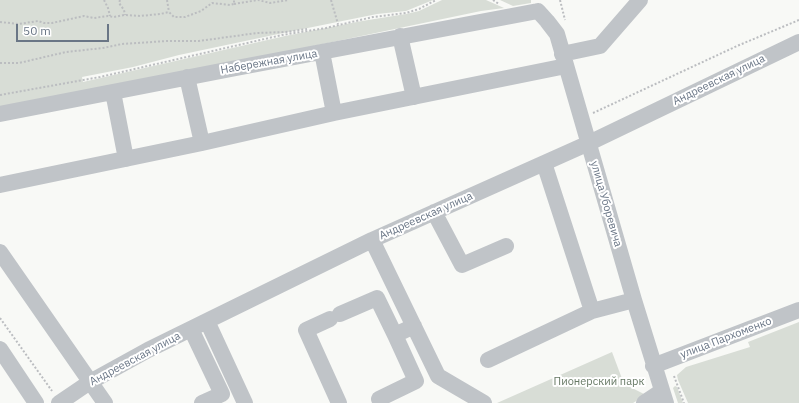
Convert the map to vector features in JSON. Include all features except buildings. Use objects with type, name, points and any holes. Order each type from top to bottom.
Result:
[{"type":"street","points":[[0,185],[414,97],[564,60],[600,46],[640,0]]},
{"type":"street","name":"улица Уборевича","points":[[537,6],[556,34],[664,397]]},
{"type":"street","name":"Набережная улица","points":[[0,114],[322,52],[537,6]]},
{"type":"street","points":[[400,36],[414,97]]},
{"type":"street","name":"Андреевская улица","points":[[59,402],[90,382],[148,350],[372,240],[589,143],[799,42]]},
{"type":"street","points":[[322,52],[334,113]]},
{"type":"street","points":[[187,77],[202,143]]},
{"type":"street","points":[[113,92],[126,159]]},
{"type":"street","points":[[544,163],[592,311]]},
{"type":"street","points":[[434,212],[462,265],[506,246]]},
{"type":"street","points":[[372,240],[438,376],[484,403]]},
{"type":"street","points":[[1,257],[105,403]]},
{"type":"street","points":[[340,403],[306,330],[377,298],[416,381],[379,398]]},
{"type":"street","points":[[488,360],[592,311],[634,300]]},
{"type":"street","name":"улица Пархоменко","points":[[654,366],[799,310]]},
{"type":"street","points":[[207,321],[245,403]]},
{"type":"street","points":[[395,336],[414,326]]},
{"type":"street","points":[[191,329],[224,398],[202,403]]},
{"type":"street","points":[[0,349],[36,403]]},
{"type":"street","points":[[644,403],[664,397]]},
{"type":"path","points":[[104,0],[110,16]]},
{"type":"path","points":[[120,0],[119,3],[124,10],[125,15]]},
{"type":"path","points":[[167,0],[169,12],[174,18],[185,17],[201,11],[214,2],[223,5],[260,0],[270,3],[288,0]]},
{"type":"path","points":[[331,0],[338,24]]},
{"type":"path","points":[[0,95],[100,77],[192,55],[338,24],[406,12],[419,9],[436,0]]},
{"type":"path","points":[[0,22],[19,24],[38,21],[52,23],[84,16],[94,18],[125,15],[140,16],[169,12]]},
{"type":"path","points":[[581,118],[738,46],[799,20]]},
{"type":"path","points":[[0,63],[19,63],[66,52],[103,48],[122,44],[200,41],[257,33],[318,29]]},
{"type":"path","points":[[0,318],[59,402]]},
{"type":"green space","points":[[0,0],[433,0],[406,11],[377,14],[283,33],[82,77],[83,82],[285,36],[406,14],[419,11],[442,0],[486,0],[504,8],[481,11],[275,54],[0,108]]},
{"type":"green space","points":[[500,0],[531,0],[531,3],[513,6]]},
{"type":"green space","points":[[799,322],[799,403],[688,403],[677,375],[686,367],[750,347],[748,342]]},
{"type":"green space","name":"Пионерский парк","points":[[612,352],[624,384],[646,395],[633,403],[497,403]]},
{"type":"green space","points":[[675,386],[677,387],[683,403],[678,403],[673,388]]}]
